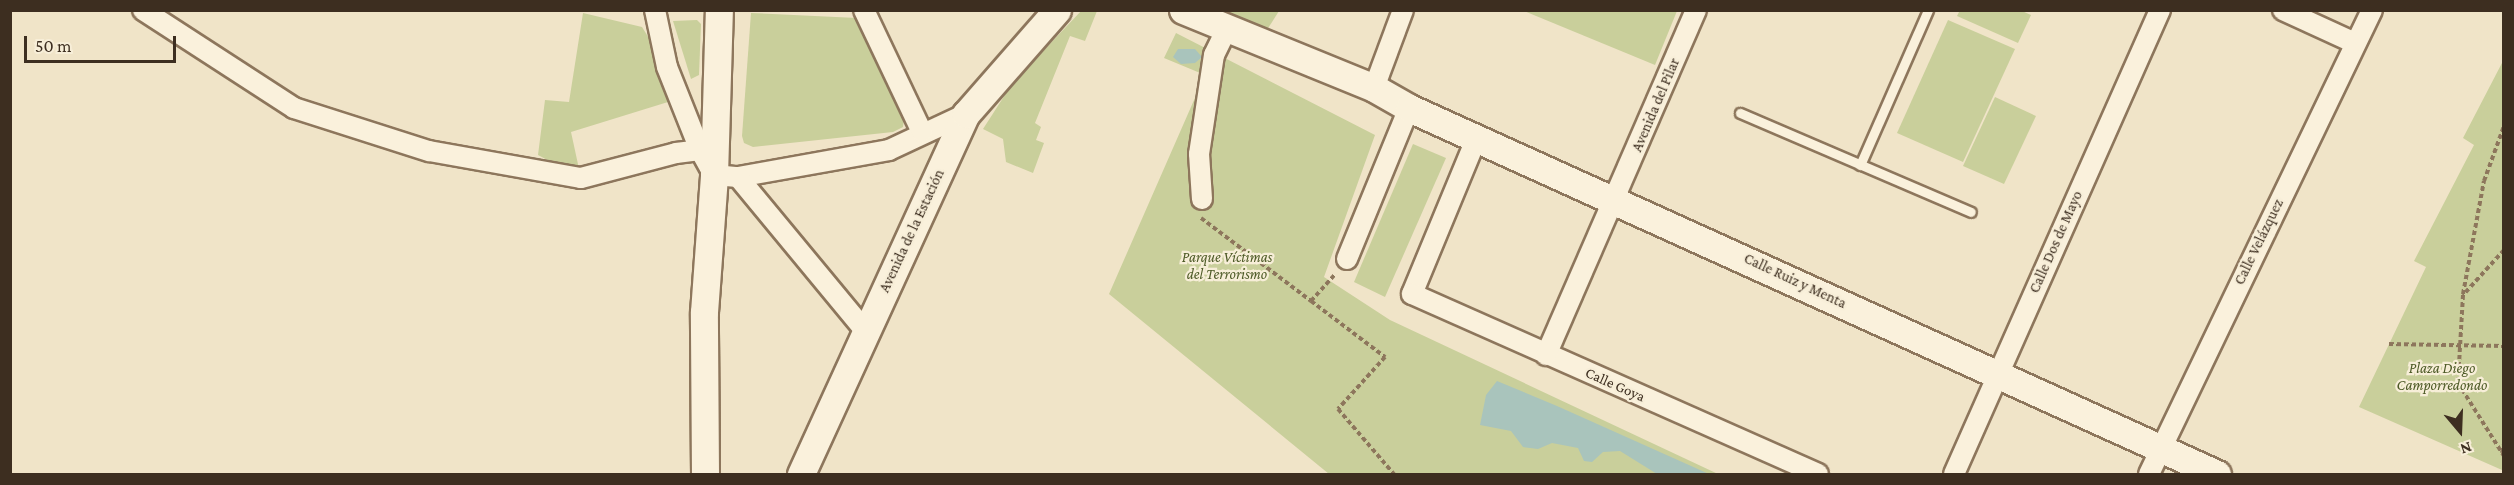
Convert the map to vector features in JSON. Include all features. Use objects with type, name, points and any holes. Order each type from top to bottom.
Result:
[{"type":"street","points":[[143,10],[294,108],[429,151],[581,178],[676,153],[700,150]]},
{"type":"street","points":[[655,10],[668,67],[700,150],[866,332]]},
{"type":"street","points":[[705,474],[704,312],[726,176],[719,10]]},
{"type":"street","points":[[864,10],[922,132]]},
{"type":"street","name":"Avenida de la Estación","points":[[801,474],[966,114],[1057,10]]},
{"type":"street","name":"Calle Ruiz y Menta","points":[[1183,10],[1226,30],[1374,88],[1409,108],[1616,199],[2217,474]]},
{"type":"street","points":[[1374,88],[1403,10]]},
{"type":"street","name":"Avenida del Pilar","points":[[1546,355],[1616,199],[1696,10]]},
{"type":"street","name":"Calle Dos de Mayo","points":[[1954,474],[1996,373],[2160,10]]},
{"type":"street","points":[[2283,10],[2355,43]]},
{"type":"street","name":"Calle Velázquez","points":[[2149,474],[2372,10]]},
{"type":"street","points":[[1202,199],[1199,153],[1214,55],[1226,30]]},
{"type":"street","points":[[1347,259],[1409,108]]},
{"type":"street","points":[[726,176],[889,150],[922,132],[966,114]]},
{"type":"street","name":"Calle Goya","points":[[1477,137],[1412,294],[1818,474]]},
{"type":"lane","points":[[1860,165],[1928,10]]},
{"type":"lane","points":[[1740,113],[1971,212]]},
{"type":"path","points":[[2503,455],[2458,383],[2463,295],[2484,181],[2504,126]]},
{"type":"path","points":[[2498,141],[2504,144]]},
{"type":"path","points":[[1202,199],[1201,222],[1385,357],[1338,409],[1394,474]]},
{"type":"path","points":[[2463,295],[2504,250]]},
{"type":"path","points":[[1311,301],[1347,259]]},
{"type":"path","points":[[2389,344],[2504,346]]},
{"type":"path","points":[[2503,455],[2504,444]]},
{"type":"green space","points":[[1082,10],[1097,11],[1085,41],[1070,36],[1035,123],[1041,127],[1036,140],[1044,143],[1033,173],[1006,162],[1003,139],[983,129],[1012,84]]},
{"type":"green space","points":[[1960,10],[2022,11],[2031,15],[2018,43],[1957,16]]},
{"type":"green space","points":[[1217,11],[1279,11],[1265,33]]},
{"type":"green space","points":[[1524,11],[1677,11],[1655,65]]},
{"type":"green space","points":[[583,13],[642,27],[667,67],[668,102],[571,132],[581,178],[538,155],[545,100],[569,102]]},
{"type":"green space","points":[[751,13],[857,18],[904,119],[903,127],[893,132],[753,147],[744,143],[742,136]]},
{"type":"green space","points":[[697,20],[701,24],[699,75],[691,79],[673,21]]},
{"type":"green space","points":[[1948,20],[2015,49],[1963,162],[1897,133]]},
{"type":"green space","name":"Parque Víctimas del Terrorismo","points":[[1176,33],[1375,135],[1324,277],[1390,320],[1718,474],[1329,474],[1109,294],[1205,75],[1164,58]]},
{"type":"green space","name":"Plaza Diego Camporredondo","points":[[2503,61],[2504,466],[2502,470],[2359,407],[2426,267],[2414,261],[2474,145],[2463,138]]},
{"type":"green space","points":[[1995,97],[2036,116],[2004,184],[1963,166]]},
{"type":"green space","points":[[1413,144],[1446,158],[1385,297],[1354,282]]},
{"type":"water","points":[[1178,49],[1195,49],[1202,57],[1195,63],[1181,64],[1173,57]]},
{"type":"water","points":[[1497,381],[1709,474],[1657,474],[1620,451],[1603,452],[1592,462],[1584,461],[1578,448],[1552,443],[1538,449],[1523,447],[1511,431],[1480,425],[1486,395]]}]
